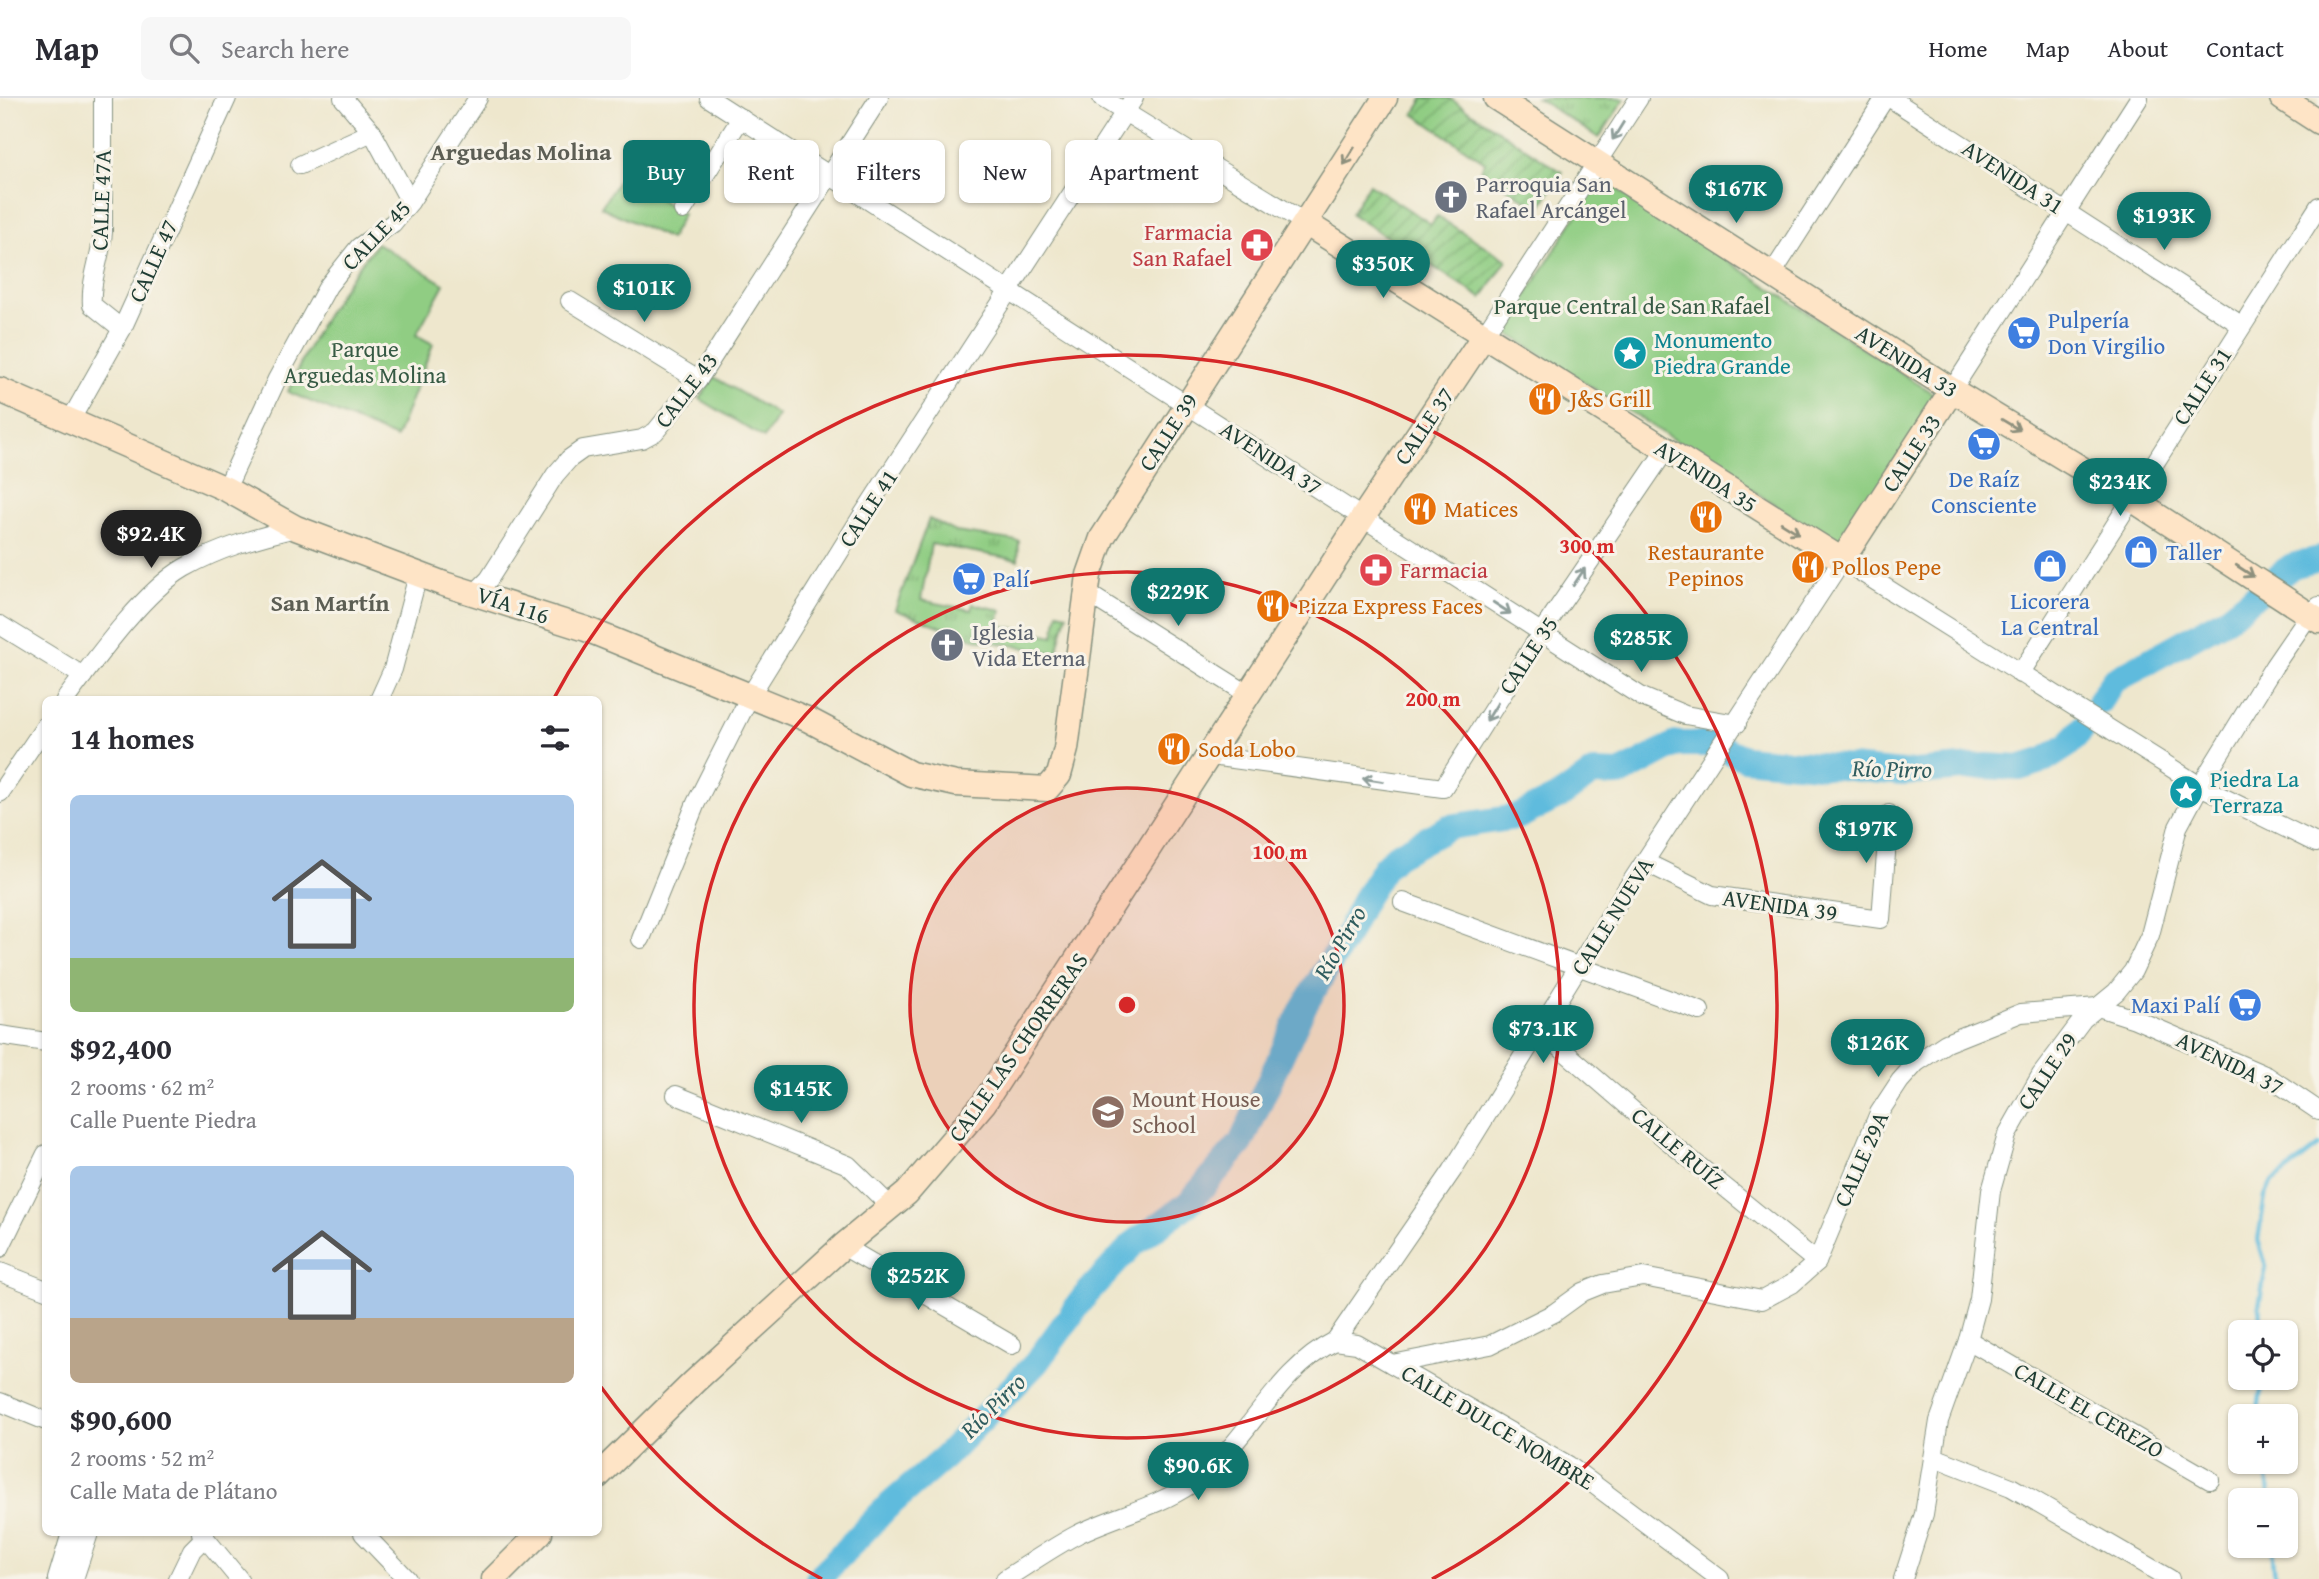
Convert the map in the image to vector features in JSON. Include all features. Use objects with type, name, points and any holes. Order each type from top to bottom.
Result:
[{"type":"main road","name":"CALLE 39","points":[[1033,790],[1051,787],[1059,775],[1093,559],[1102,538],[1185,404],[1307,224],[1385,98]]},
{"type":"main road","name":"AVENIDA 33","points":[[1496,98],[1952,390],[2316,614]]},
{"type":"main road","points":[[2282,98],[2319,122]]},
{"type":"main road","name":"AVENIDA 35","points":[[1307,224],[1842,560]]},
{"type":"main road","name":"CALLE 37","points":[[1211,756],[1363,517],[1483,337]]},
{"type":"main road","name":"VÍA 116","points":[[0,390],[226,489],[296,528],[418,575],[586,629],[809,720],[911,774],[956,784],[1033,790]]},
{"type":"main road","name":"CALLE 33","points":[[1842,560],[1952,390]]},
{"type":"main road","name":"CALLE LAS CHORRERAS","points":[[602,1472],[694,1382],[843,1246],[891,1207],[936,1163],[984,1103],[1211,756]]},
{"type":"main road","points":[[494,1579],[537,1536]]},
{"type":"street","name":"CALLE 47A","points":[[103,98],[102,251],[91,289],[92,305],[122,329]]},
{"type":"street","name":"CALLE 47","points":[[70,421],[122,329],[227,98]]},
{"type":"street","points":[[343,98],[372,132],[410,201]]},
{"type":"street","name":"CALLE 45","points":[[226,489],[277,379],[328,286],[359,247],[393,223],[478,98]]},
{"type":"street","name":"AVENIDA 37","points":[[709,98],[1541,633],[1660,706],[1733,731]]},
{"type":"street","name":"CALLE 43","points":[[475,593],[489,579],[555,475],[569,459],[583,449],[642,439],[655,432],[698,380],[879,98]]},
{"type":"street","name":"AVENIDA 35","points":[[1102,98],[1129,105],[1307,224]]},
{"type":"street","name":"CALLE 37","points":[[1483,337],[1639,98]]},
{"type":"street","points":[[1772,274],[1885,98]]},
{"type":"street","name":"AVENIDA 31","points":[[1891,98],[2241,325]]},
{"type":"street","name":"CALLE 33","points":[[1952,390],[2139,98]]},
{"type":"street","name":"CALLE 41","points":[[641,939],[696,803],[750,696],[1129,105]]},
{"type":"street","points":[[683,210],[741,118]]},
{"type":"street","points":[[300,165],[372,132]]},
{"type":"street","name":"CALLE 31","points":[[2020,674],[2319,206]]},
{"type":"street","points":[[570,302],[698,380]]},
{"type":"street","name":"CALLE 35","points":[[1211,756],[1440,790],[1446,786],[1541,633],[1665,451]]},
{"type":"street","points":[[68,696],[156,591],[183,569],[224,549],[296,528]]},
{"type":"street","name":"AVENIDA 35","points":[[1842,560],[2200,786],[2316,844]]},
{"type":"street","name":"CALLE 33","points":[[1733,731],[1842,560]]},
{"type":"street","points":[[381,696],[394,669],[418,575]]},
{"type":"street","points":[[1087,593],[1249,695]]},
{"type":"street","name":"CALLE 29","points":[[1903,1579],[1924,1514],[1939,1421],[1968,1340],[1979,1299],[1992,1191],[2007,1135],[2041,1075],[2083,1019],[2133,971],[2150,934],[2170,848],[2200,786],[2316,614]]},
{"type":"street","points":[[0,625],[83,676]]},
{"type":"street","points":[[0,793],[42,731]]},
{"type":"street","name":"CALLE NUEVA","points":[[1335,1341],[1452,1171],[1645,862],[1733,731]]},
{"type":"street","name":"AVENIDA 39","points":[[1645,862],[1712,895],[1881,919],[1889,814]]},
{"type":"street","points":[[1403,902],[1700,1011]]},
{"type":"street","name":"AVENIDA 37","points":[[2098,1007],[2136,1019],[2267,1076],[2319,1111]]},
{"type":"street","name":"CALLE 29A","points":[[1392,1364],[1490,1345],[1554,1313],[1583,1292],[1603,1284],[1643,1278],[1762,1300],[1791,1284],[1816,1262],[1879,1113],[1899,1081],[1916,1063],[1946,1043],[2021,1013],[2098,1007]]},
{"type":"street","name":"CALLE RUÍZ","points":[[1541,1031],[1668,1141],[1816,1262]]},
{"type":"street","points":[[0,1035],[42,1041]]},
{"type":"street","points":[[676,1095],[848,1165],[891,1207]]},
{"type":"street","points":[[0,1248],[42,1161]]},
{"type":"street","points":[[843,1246],[1012,1345]]},
{"type":"street","points":[[0,1272],[42,1288]]},
{"type":"street","name":"CALLE EL CEREZO","points":[[1968,1340],[2210,1480]]},
{"type":"street","points":[[1005,1579],[1077,1535],[1191,1484],[1209,1470],[1287,1377],[1315,1352],[1335,1341]]},
{"type":"street","name":"CALLE DULCE NOMBRE","points":[[1335,1341],[1357,1344],[1568,1465],[1720,1579]]},
{"type":"street","points":[[3,1408],[42,1420]]},
{"type":"street","points":[[1934,1457],[2011,1488],[2170,1579]]},
{"type":"street","points":[[57,1579],[70,1536]]},
{"type":"street","points":[[74,1579],[88,1536]]},
{"type":"street","points":[[178,1579],[202,1536]]},
{"type":"street","points":[[204,1536],[239,1579]]},
{"type":"street","points":[[366,1536],[407,1579]]},
{"type":"green space","points":[[1424,98],[1449,98],[1562,172],[1539,209],[1481,170],[1485,162],[1414,114]]},
{"type":"green space","points":[[1537,98],[1625,98],[1599,138]]},
{"type":"green space","points":[[622,175],[623,203],[666,203],[683,214],[670,239],[601,207]]},
{"type":"green space","name":"Parque Central de San Rafael","points":[[1600,178],[1937,396],[1841,547],[1504,331]]},
{"type":"green space","points":[[1369,184],[1431,224],[1437,216],[1507,260],[1482,298],[1351,214]]},
{"type":"green space","name":"Parque Arguedas Molina","points":[[377,243],[444,284],[416,335],[433,344],[396,438],[288,392],[327,314]]},
{"type":"green space","points":[[714,377],[778,415],[764,438],[700,399]]},
{"type":"green space","points":[[929,519],[956,532],[1019,541],[1018,560],[931,544],[921,600],[971,610],[973,604],[1001,610],[998,625],[1054,636],[1058,612],[1067,614],[1057,653],[975,639],[895,610]]},
{"type":"waterway","name":"Río Pirro","points":[[2277,578],[2292,566],[2319,559]]},
{"type":"waterway","name":"Río Pirro","points":[[2099,702],[2113,681],[2227,618],[2260,592]]},
{"type":"waterway","name":"Río Pirro","points":[[818,1579],[886,1508],[945,1457],[1036,1363],[1085,1296],[1133,1244],[1188,1204],[1241,1143],[1303,1008],[1348,933],[1361,905],[1384,868],[1396,856],[1449,827],[1517,817],[1562,795],[1593,773],[1620,774],[1676,744],[1713,744],[1744,758],[1903,773],[1986,766],[2019,768],[2045,760],[2068,745],[2082,729]]},
{"type":"waterway","points":[[2260,1320],[2259,1306],[2266,1266],[2258,1240],[2265,1197],[2271,1183],[2319,1146]]},
{"type":"waterway","points":[[2259,1404],[2261,1390]]},
{"type":"waterway","points":[[2267,1474],[2268,1488]]},
{"type":"waterway","points":[[2273,1558],[2275,1579]]},
{"type":"place","name":"Parroquia San Rafael Arcángel","points":[[1451,197]]},
{"type":"place","name":"Farmacia San Rafael","points":[[1257,245]]},
{"type":"place","name":"Pulpería Don Virgilio","points":[[2024,333]]},
{"type":"place","name":"Monumento Piedra Grande","points":[[1630,353]]},
{"type":"place","name":"J&S Grill","points":[[1545,399]]},
{"type":"place","name":"De Raíz Consciente","points":[[1984,444]]},
{"type":"place","name":"Matices","points":[[1420,509]]},
{"type":"place","name":"Restaurante Pepinos","points":[[1706,517]]},
{"type":"place","name":"Taller","points":[[2141,552]]},
{"type":"place","name":"Licorera La Central","points":[[2050,566]]},
{"type":"place","name":"Pollos Pepe","points":[[1808,567]]},
{"type":"place","name":"Farmacia","points":[[1376,570]]},
{"type":"place","name":"Palí","points":[[969,579]]},
{"type":"place","name":"Pizza Express Faces","points":[[1273,606]]},
{"type":"place","name":"Iglesia Vida Eterna","points":[[947,645]]},
{"type":"place","name":"Soda Lobo","points":[[1174,749]]},
{"type":"place","name":"Piedra La Terraza","points":[[2186,792]]},
{"type":"place","name":"Maxi Palí","points":[[2245,1005]]},
{"type":"place","name":"Mount House School","points":[[1108,1112]]},
{"type":"district","name":"Arguedas Molina","points":[[521,152]]},
{"type":"district","name":"San Martín","points":[[330,603]]}]
